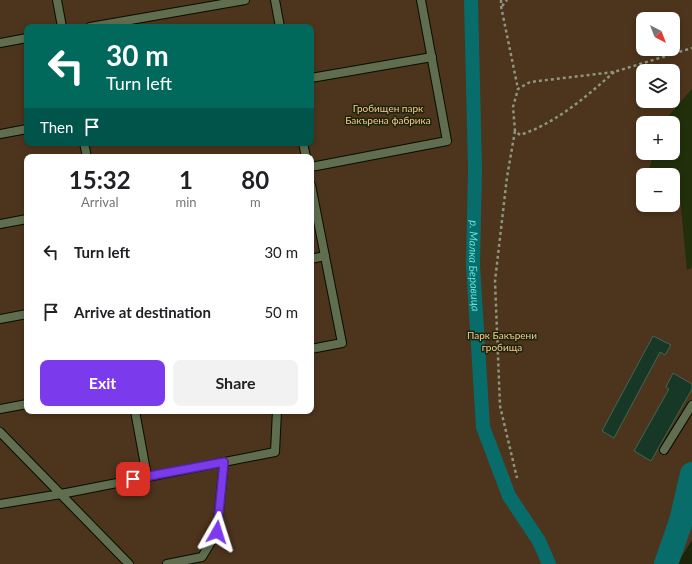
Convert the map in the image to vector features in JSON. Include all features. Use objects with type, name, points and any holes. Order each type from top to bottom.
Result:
[{"type":"lane","points":[[57,0],[61,24]]},
{"type":"lane","points":[[107,24],[245,0]]},
{"type":"lane","points":[[275,0],[279,24]]},
{"type":"lane","points":[[314,166],[447,141],[421,0]]},
{"type":"lane","points":[[0,43],[24,39]]},
{"type":"lane","points":[[314,77],[432,57]]},
{"type":"lane","points":[[0,134],[24,130]]},
{"type":"lane","points":[[314,200],[342,343],[314,348]]},
{"type":"lane","points":[[0,224],[24,220]]},
{"type":"lane","points":[[314,258],[325,256]]},
{"type":"lane","points":[[0,319],[24,315]]},
{"type":"lane","points":[[0,409],[24,405]]},
{"type":"lane","points":[[664,450],[692,405]]},
{"type":"lane","points":[[136,414],[147,476]]},
{"type":"lane","points":[[0,504],[61,494],[276,452],[277,414]]},
{"type":"lane","points":[[0,432],[130,564]]},
{"type":"lane","points":[[167,564],[202,557],[217,532],[224,462]]},
{"type":"path","points":[[501,0],[518,89],[513,107],[514,131],[507,176],[495,281],[500,406],[517,478]]},
{"type":"path","points":[[502,6],[507,0]]},
{"type":"path","points":[[518,89],[530,82],[614,72],[692,48]]},
{"type":"path","points":[[514,131],[520,135],[533,131],[577,104],[614,72]]},
{"type":"shaded area","points":[[692,89],[692,267],[687,270],[680,196],[680,168],[650,168],[652,160],[680,160],[680,116],[668,116],[675,108],[680,108],[680,103]]},
{"type":"green space","name":"Парк Бакърени гробища","points":[[0,0],[692,0],[692,89],[680,103],[680,64],[636,64],[636,108],[675,108],[668,116],[636,116],[636,160],[652,160],[650,168],[636,168],[636,212],[680,212],[680,196],[687,270],[692,267],[692,540],[677,564],[0,564]]},
{"type":"building","points":[[653,336],[671,345],[665,355],[660,352],[614,438],[602,431]]},
{"type":"building","points":[[673,373],[692,384],[692,389],[651,461],[634,451],[669,389],[666,387]]},
{"type":"waterway","name":"р. Малка Беравица","points":[[471,0],[475,169],[473,265],[483,427],[509,496],[539,541],[549,564]]},
{"type":"waterway","points":[[666,564],[681,521],[692,474]]},
{"type":"route","points":[[133,479],[224,462],[217,532]]},
{"type":"park label","name":"Гробищен парк Бакърена фабрика","points":[[388,114]]}]
